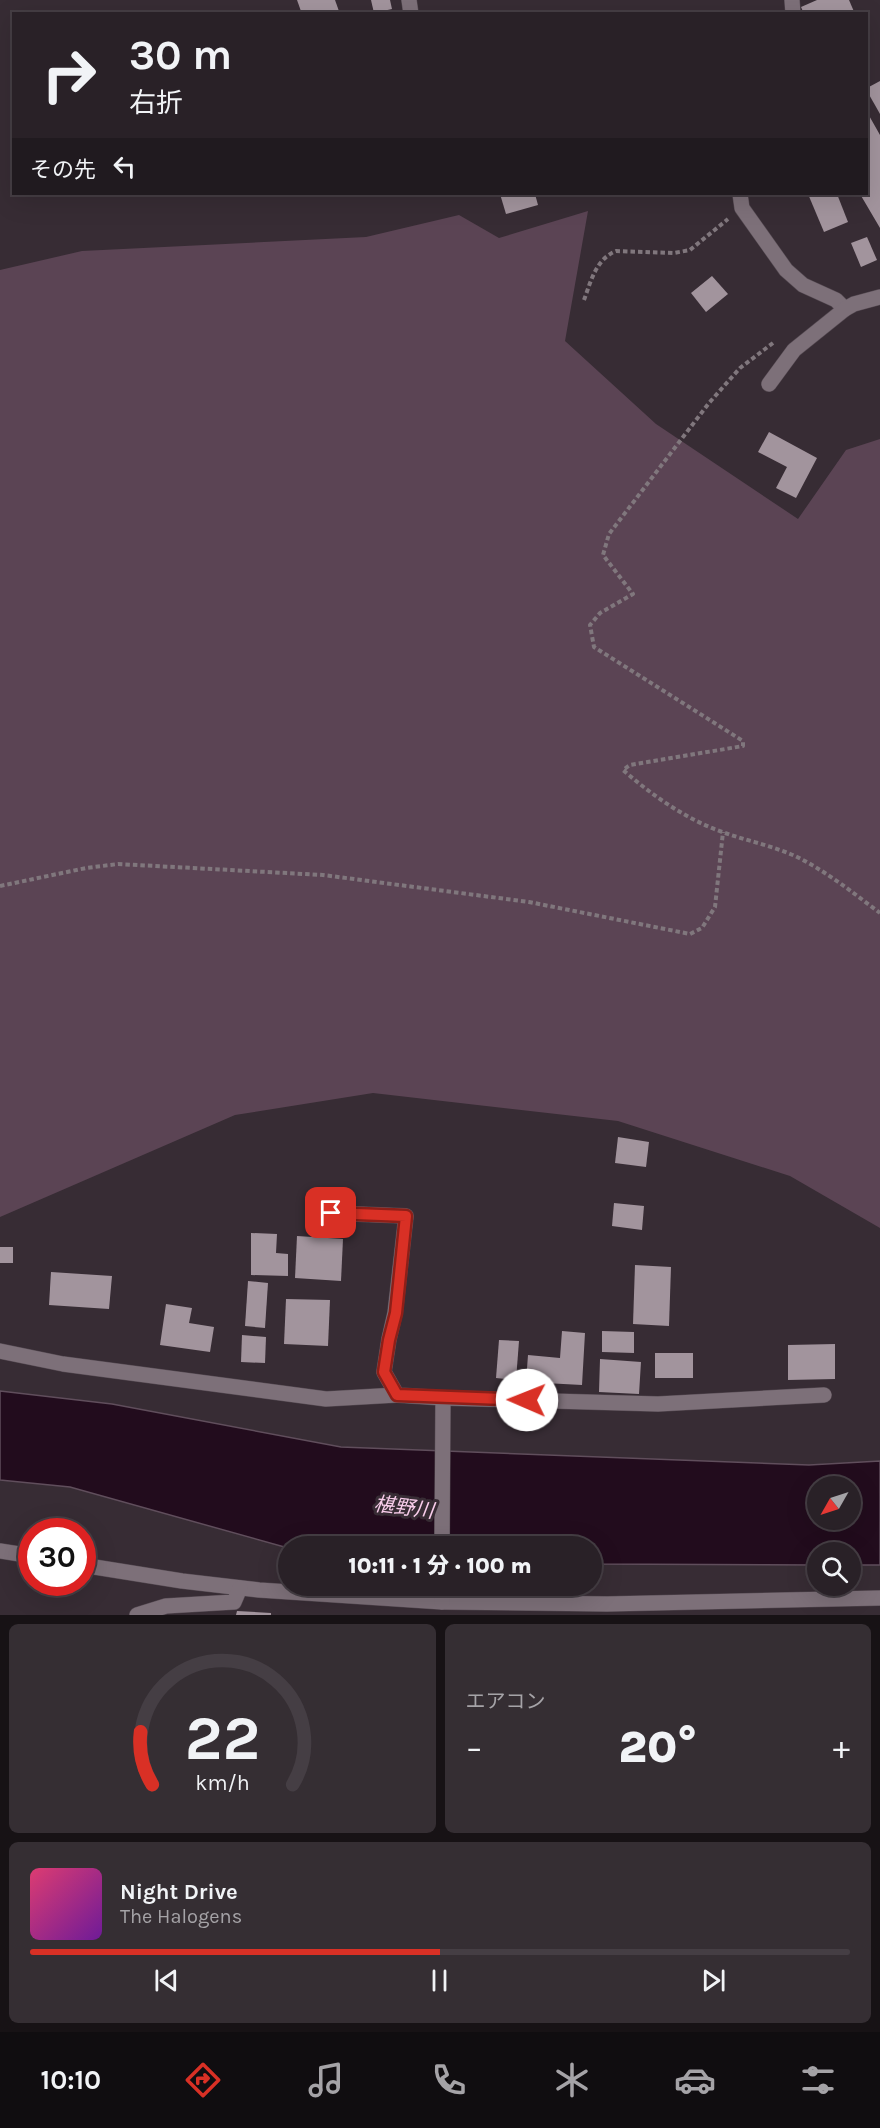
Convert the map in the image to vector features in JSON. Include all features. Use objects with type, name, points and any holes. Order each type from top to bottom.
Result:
[{"type":"street","points":[[741,200],[786,270],[802,285],[836,300],[845,309]]},
{"type":"street","points":[[769,384],[794,350],[845,309],[854,304],[880,297]]},
{"type":"street","points":[[331,1213],[406,1216],[396,1313],[384,1372],[397,1395]]},
{"type":"street","points":[[0,1351],[63,1364],[326,1399],[397,1395],[442,1404],[658,1404],[824,1395]]},
{"type":"street","points":[[442,1404],[442,1536]]},
{"type":"street","points":[[0,1551],[18,1554]]},
{"type":"street","points":[[96,1567],[240,1588],[442,1602],[495,1609],[608,1609],[880,1598]]},
{"type":"street","points":[[137,1615],[166,1606],[234,1602],[240,1588]]},
{"type":"street","points":[[442,1596],[442,1602]]},
{"type":"path","points":[[584,300],[598,264],[608,254],[616,251],[674,253],[690,250],[741,200]]},
{"type":"path","points":[[776,340],[740,368],[709,404],[609,534],[603,555],[633,594],[600,613],[590,625],[594,647],[743,741],[743,747],[630,765],[623,770],[646,790],[689,817],[723,832],[792,854],[819,868],[880,913]]},
{"type":"path","points":[[0,886],[86,868],[118,864],[323,875],[529,902],[690,934],[702,928],[715,907],[723,832]]},
{"type":"shaded area","points":[[588,211],[565,341],[656,424],[798,519],[846,450],[880,439],[880,1228],[790,1176],[618,1121],[373,1093],[235,1115],[0,1217],[0,270],[82,251],[366,237],[459,215],[499,238]]},
{"type":"water","name":"椹野川","points":[[0,1391],[112,1404],[341,1447],[809,1465],[880,1461],[880,1565],[861,1565],[861,1542],[807,1542],[807,1565],[602,1564],[602,1536],[278,1536],[278,1545],[70,1487],[0,1480]]},
{"type":"building","points":[[297,0],[335,0],[339,12],[301,12]]},
{"type":"building","points":[[371,0],[390,0],[392,9],[374,12]]},
{"type":"building","points":[[817,0],[849,0],[854,12],[803,12],[801,7]]},
{"type":"building","points":[[880,81],[880,114],[868,93],[868,87]]},
{"type":"building","points":[[868,114],[880,135],[880,228],[861,195],[868,195]]},
{"type":"building","points":[[500,195],[535,195],[538,205],[506,214]]},
{"type":"building","points":[[808,195],[837,195],[848,222],[824,232]]},
{"type":"building","points":[[867,237],[877,260],[861,267],[851,243]]},
{"type":"building","points":[[712,276],[728,294],[706,312],[691,293]]},
{"type":"building","points":[[769,432],[817,458],[796,498],[776,488],[787,467],[758,452]]},
{"type":"building","points":[[618,1137],[649,1142],[646,1167],[615,1163]]},
{"type":"building","points":[[614,1203],[644,1206],[642,1230],[612,1226]]},
{"type":"building","points":[[251,1233],[277,1234],[276,1253],[288,1254],[288,1276],[251,1275]]},
{"type":"building","points":[[297,1236],[343,1239],[341,1281],[295,1278]]},
{"type":"building","points":[[0,1247],[13,1247],[13,1263],[0,1263]]},
{"type":"building","points":[[635,1265],[671,1267],[669,1326],[633,1324]]},
{"type":"building","points":[[51,1272],[112,1276],[109,1309],[49,1305]]},
{"type":"building","points":[[248,1281],[268,1283],[265,1328],[245,1326]]},
{"type":"building","points":[[286,1299],[330,1300],[328,1346],[284,1344]]},
{"type":"building","points":[[166,1304],[192,1308],[189,1323],[214,1327],[210,1352],[160,1345]]},
{"type":"building","points":[[562,1331],[585,1333],[582,1385],[526,1382],[528,1355],[560,1358]]},
{"type":"building","points":[[602,1331],[634,1332],[634,1353],[602,1352]]},
{"type":"building","points":[[242,1335],[266,1337],[265,1363],[241,1362]]},
{"type":"building","points":[[499,1340],[519,1341],[516,1380],[496,1378]]},
{"type":"building","points":[[835,1344],[835,1379],[788,1380],[788,1345]]},
{"type":"building","points":[[655,1353],[693,1353],[693,1378],[655,1378]]},
{"type":"building","points":[[600,1359],[641,1362],[639,1394],[599,1392]]},
{"type":"building","points":[[237,1611],[271,1613],[271,1615],[236,1615]]},
{"type":"route","points":[[331,1213],[406,1216],[396,1313],[384,1372],[397,1395],[527,1400]]}]
